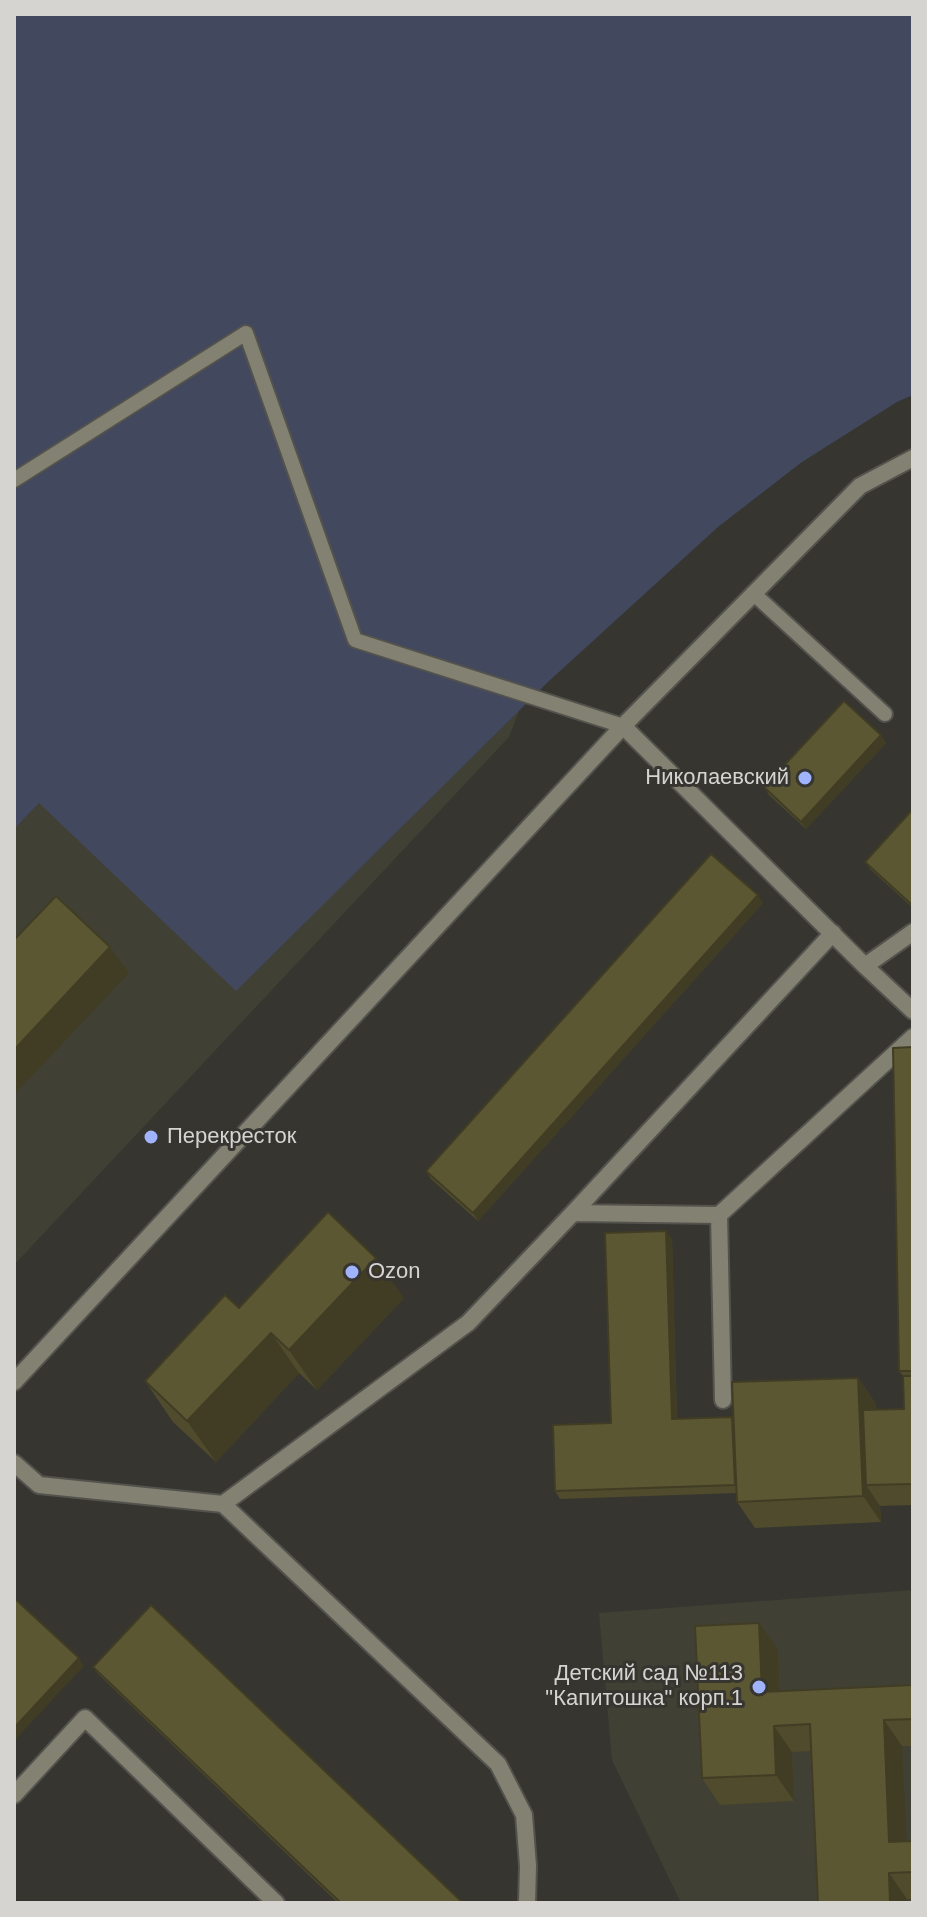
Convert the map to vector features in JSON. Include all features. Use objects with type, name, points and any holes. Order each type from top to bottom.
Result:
[{"type":"street","points":[[14,1382],[623,726],[860,486],[913,458]]},
{"type":"street","points":[[623,726],[913,1011]]},
{"type":"street","points":[[865,966],[913,932]]},
{"type":"street","points":[[223,1504],[468,1323],[833,933]]},
{"type":"street","points":[[573,1213],[719,1215],[913,1037]]},
{"type":"street","points":[[719,1215],[723,1400]]},
{"type":"street","points":[[14,1463],[39,1485],[223,1504],[498,1764],[524,1815],[527,1903]]},
{"type":"street","points":[[14,1795],[85,1718],[276,1903]]},
{"type":"lane","points":[[14,480],[246,333],[355,640],[623,726]]},
{"type":"lane","points":[[753,593],[885,714]]},
{"type":"shaded area","points":[[14,14],[913,14],[913,395],[802,462],[718,527],[548,682],[236,991],[39,803],[14,829]]},
{"type":"shaded area","points":[[612,468],[509,737],[14,1265],[14,545]]},
{"type":"shaded area","name":"Детский сад №113 \"Капитошка\" корп.1","points":[[913,1590],[913,1903],[681,1903],[612,1760],[599,1613]]},
{"type":"building","points":[[844,701],[881,735],[801,822],[764,787]]},
{"type":"building","points":[[913,809],[913,902],[911,904],[865,862]]},
{"type":"building","points":[[711,854],[758,895],[473,1213],[426,1171]]},
{"type":"building","points":[[56,896],[110,947],[14,1050],[14,940]]},
{"type":"building","points":[[913,1047],[913,1371],[899,1371],[893,1048]]},
{"type":"building","points":[[328,1212],[376,1258],[289,1350],[271,1333],[187,1421],[145,1381],[225,1295],[239,1308]]},
{"type":"building","points":[[666,1231],[672,1419],[732,1417],[735,1485],[555,1491],[553,1425],[611,1423],[605,1233]]},
{"type":"building","points":[[903,1376],[913,1376],[913,1484],[866,1485],[863,1410],[904,1409]]},
{"type":"building","points":[[858,1378],[863,1496],[737,1502],[732,1382]]},
{"type":"building","points":[[14,1598],[79,1658],[14,1728]]},
{"type":"building","points":[[151,1605],[463,1903],[341,1903],[93,1667]]},
{"type":"building","points":[[759,1623],[762,1692],[913,1685],[913,1719],[884,1720],[889,1842],[913,1841],[913,1872],[889,1873],[890,1903],[818,1903],[810,1724],[774,1726],[776,1775],[702,1778],[695,1626]]},
{"type":"place","name":"Николаевский","points":[[805,778]]},
{"type":"place","name":"Перекресток","points":[[151,1137]]},
{"type":"place","name":"Ozon","points":[[352,1272]]},
{"type":"place","name":"Детский сад №113 \"Капитошка\" корп.1","points":[[759,1687]]}]
